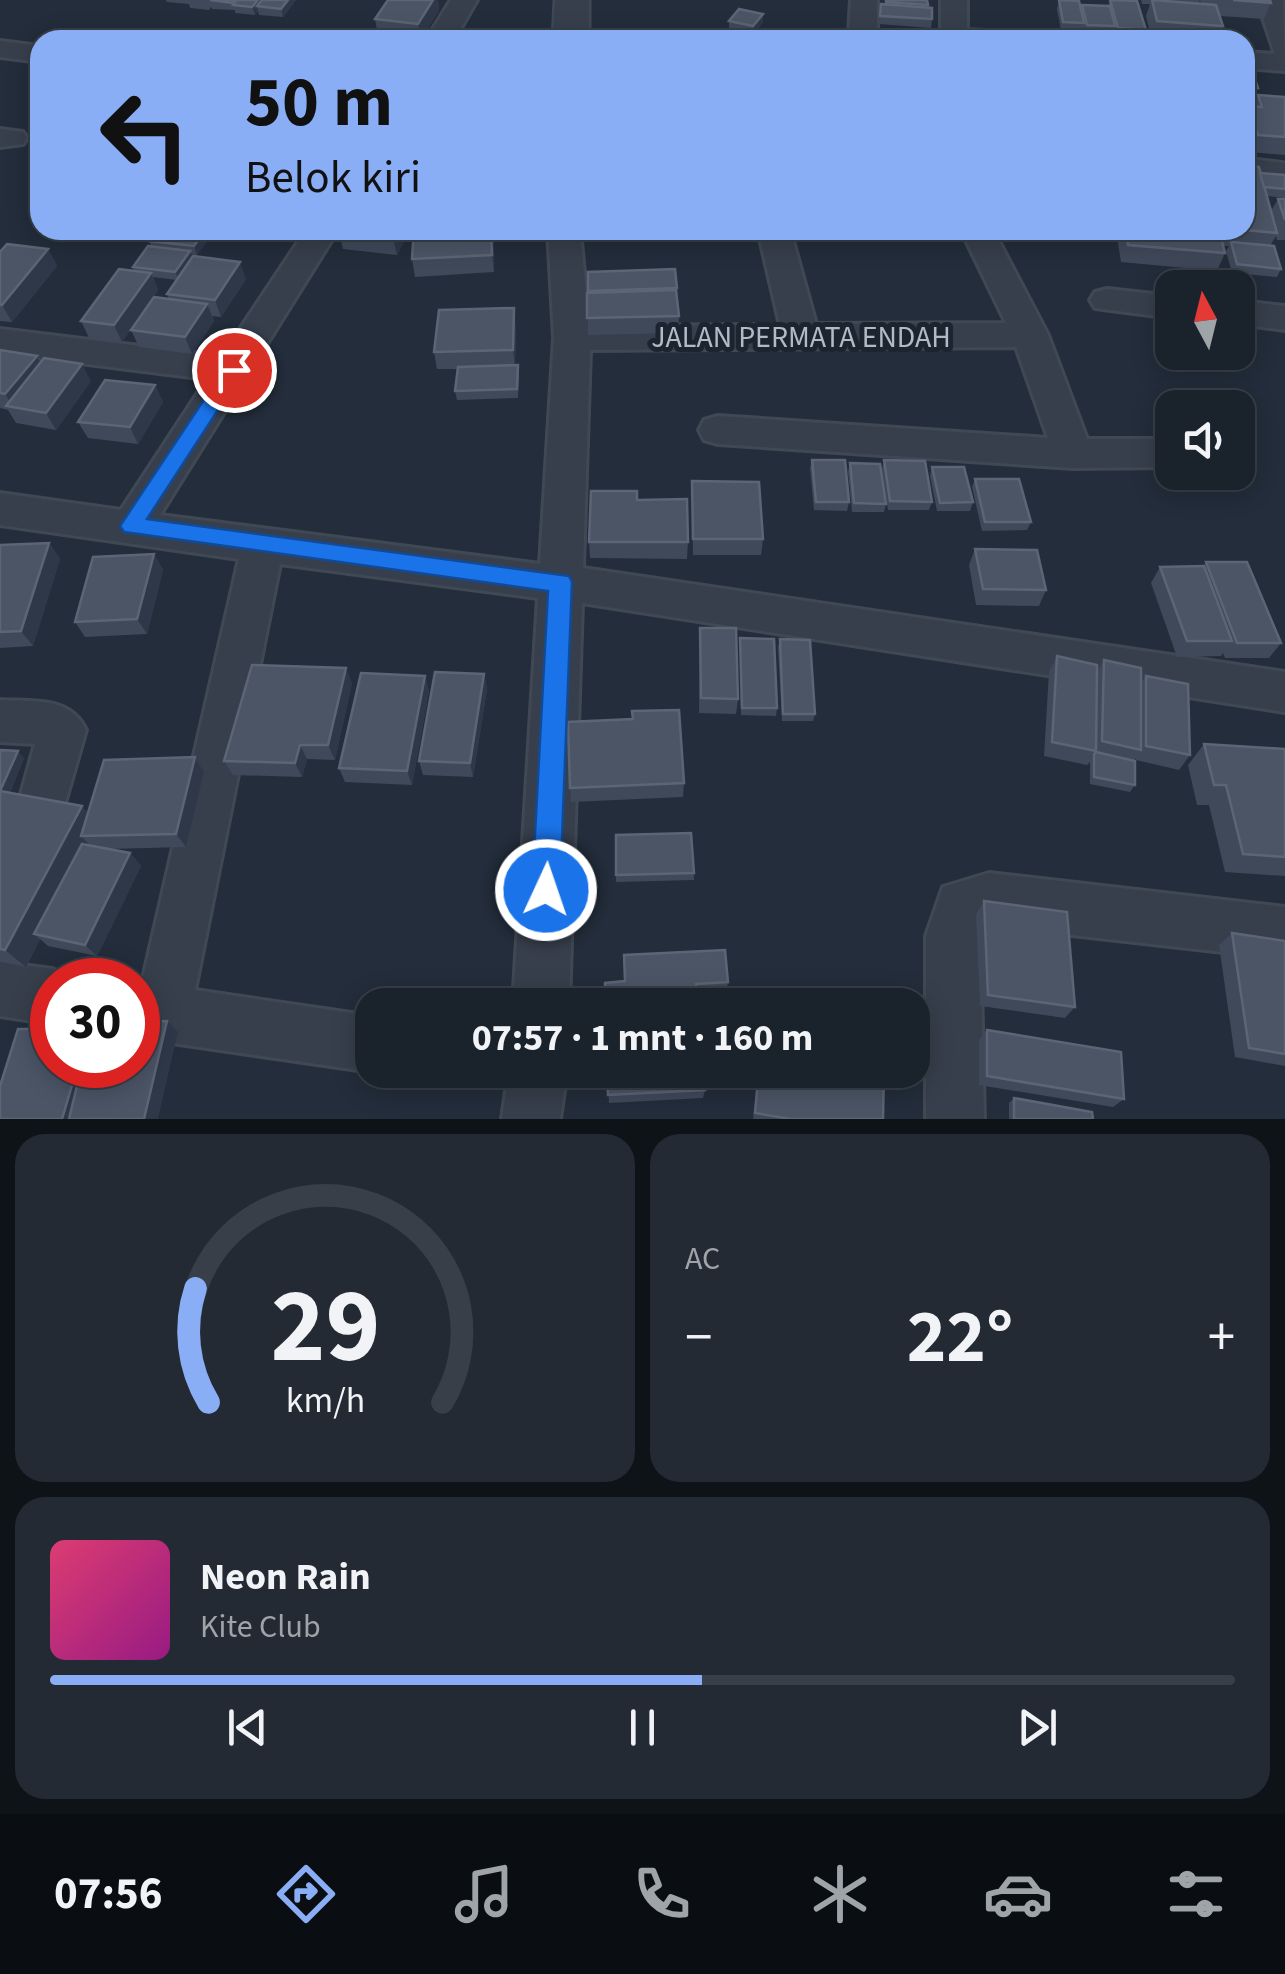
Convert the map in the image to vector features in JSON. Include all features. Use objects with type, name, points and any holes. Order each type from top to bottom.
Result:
[{"type":"street","points":[[446,30],[464,0]]},
{"type":"street","points":[[571,30],[572,0]]},
{"type":"street","points":[[862,30],[864,0]]},
{"type":"street","points":[[1270,0],[1285,48]]},
{"type":"street","points":[[0,49],[30,53]]},
{"type":"street","points":[[1255,61],[1285,63]]},
{"type":"street","points":[[1255,171],[1285,175]]},
{"type":"street","points":[[132,526],[316,240]]},
{"type":"street","points":[[542,988],[572,338],[565,240]]},
{"type":"street","points":[[776,240],[800,336]]},
{"type":"street","points":[[983,240],[1030,336],[1073,454]]},
{"type":"street","points":[[1107,300],[1155,304]]},
{"type":"street","points":[[1255,315],[1285,318]]},
{"type":"street","name":"JALAN PERMATA ENDAH","points":[[572,338],[1030,336]]},
{"type":"street","points":[[0,341],[234,370]]},
{"type":"street","points":[[718,430],[1073,454],[1155,452]]},
{"type":"street","points":[[0,509],[504,578],[560,582],[1285,692]]},
{"type":"street","points":[[160,971],[263,545]]},
{"type":"street","points":[[0,721],[54,724],[62,730],[46,794]]},
{"type":"street","points":[[955,1119],[953,936],[962,906],[989,898],[1285,933]]},
{"type":"street","points":[[0,989],[30,994]]},
{"type":"street","points":[[160,1013],[355,1042]]},
{"type":"street","points":[[532,1119],[536,1088]]},
{"type":"building","points":[[237,0],[258,0],[252,7],[233,5]]},
{"type":"building","points":[[262,0],[288,0],[281,9],[257,6]]},
{"type":"building","points":[[388,0],[433,0],[418,24],[375,19]]},
{"type":"building","points":[[927,0],[928,5],[886,2]]},
{"type":"building","points":[[1059,0],[1079,1],[1084,23],[1063,22]]},
{"type":"building","points":[[1110,0],[1137,1],[1146,30],[1118,28]]},
{"type":"building","points":[[1152,0],[1216,5],[1223,26],[1157,21]]},
{"type":"building","points":[[881,4],[932,8],[932,19],[880,16]]},
{"type":"building","points":[[1082,5],[1110,6],[1115,26],[1087,25]]},
{"type":"building","points":[[739,9],[763,14],[753,26],[729,21]]},
{"type":"building","points":[[1258,95],[1285,97],[1285,137],[1258,135],[1255,106],[1262,107]]},
{"type":"building","points":[[1255,167],[1259,167],[1277,233],[1255,231]]},
{"type":"building","points":[[1260,173],[1285,175],[1285,189],[1264,187]]},
{"type":"building","points":[[1278,199],[1285,199],[1285,220]]},
{"type":"building","points":[[150,240],[198,240],[194,246]]},
{"type":"building","points":[[413,240],[491,240],[492,255],[412,259]]},
{"type":"building","points":[[1127,240],[1222,240],[1225,253],[1128,245]]},
{"type":"building","points":[[1231,242],[1274,246],[1281,269],[1237,264]]},
{"type":"building","points":[[7,244],[48,249],[0,305],[0,252]]},
{"type":"building","points":[[148,246],[190,251],[175,272],[133,267]]},
{"type":"building","points":[[193,256],[240,262],[215,300],[167,294]]},
{"type":"building","points":[[119,269],[151,273],[114,325],[81,321]]},
{"type":"building","points":[[675,269],[677,288],[588,291],[588,272]]},
{"type":"building","points":[[676,290],[679,316],[587,318],[587,293]]},
{"type":"building","points":[[154,297],[207,304],[185,337],[131,330]]},
{"type":"building","points":[[514,308],[513,350],[434,352],[439,310]]},
{"type":"building","points":[[0,350],[37,356],[5,394],[0,393]]},
{"type":"building","points":[[44,358],[82,364],[46,413],[6,406]]},
{"type":"building","points":[[518,365],[517,389],[455,391],[458,367]]},
{"type":"building","points":[[105,380],[155,385],[130,427],[78,422]]},
{"type":"building","points":[[812,460],[845,460],[849,502],[816,502]]},
{"type":"building","points":[[884,460],[925,461],[932,502],[890,501]]},
{"type":"building","points":[[850,463],[880,464],[886,504],[854,503]]},
{"type":"building","points":[[932,467],[964,467],[973,502],[940,503]]},
{"type":"building","points":[[975,479],[1019,479],[1031,522],[985,522]]},
{"type":"building","points":[[692,481],[759,482],[763,539],[693,539]]},
{"type":"building","points":[[591,491],[637,491],[637,500],[687,499],[688,542],[589,542]]},
{"type":"building","points":[[49,543],[21,631],[0,632],[0,545]]},
{"type":"building","points":[[975,549],[1037,550],[1046,590],[983,589]]},
{"type":"building","points":[[154,554],[137,619],[75,622],[93,557]]},
{"type":"building","points":[[1206,562],[1247,562],[1281,643],[1237,643]]},
{"type":"building","points":[[1204,566],[1232,641],[1187,641],[1160,567]]},
{"type":"building","points":[[700,628],[736,628],[738,699],[701,698]]},
{"type":"building","points":[[740,638],[774,639],[777,708],[742,708]]},
{"type":"building","points":[[780,639],[810,640],[815,714],[783,714]]},
{"type":"building","points":[[1057,656],[1097,665],[1096,751],[1052,742]]},
{"type":"building","points":[[1104,660],[1141,668],[1141,750],[1102,741]]},
{"type":"building","points":[[252,665],[346,668],[328,745],[300,745],[295,763],[224,761]]},
{"type":"building","points":[[435,672],[484,674],[470,763],[419,761]]},
{"type":"building","points":[[361,673],[425,676],[407,771],[339,768]]},
{"type":"building","points":[[1146,676],[1188,684],[1190,755],[1146,746]]},
{"type":"building","points":[[679,710],[684,783],[570,788],[568,722],[633,719],[632,711]]},
{"type":"building","points":[[1204,744],[1285,749],[1285,857],[1243,854],[1226,785],[1214,785]]},
{"type":"building","points":[[0,750],[18,751],[0,791]]},
{"type":"building","points":[[1096,752],[1135,761],[1135,785],[1094,777]]},
{"type":"building","points":[[195,757],[176,834],[81,836],[104,760]]},
{"type":"building","points":[[0,791],[82,806],[5,950],[0,949]]},
{"type":"building","points":[[691,833],[694,873],[616,875],[616,835]]},
{"type":"building","points":[[82,844],[130,853],[85,945],[34,934]]},
{"type":"building","points":[[984,901],[1067,912],[1075,1007],[988,995]]},
{"type":"building","points":[[1232,933],[1285,941],[1285,1054],[1249,1048]]},
{"type":"building","points":[[725,950],[728,982],[696,984],[696,988],[605,988],[605,983],[625,981],[624,955]]},
{"type":"building","points":[[160,1021],[167,1021],[160,1051]]},
{"type":"building","points":[[18,1029],[30,1029],[30,1088],[71,1088],[62,1119],[0,1119],[0,1086]]},
{"type":"building","points":[[987,1030],[1121,1052],[1124,1099],[987,1076]]},
{"type":"building","points":[[76,1088],[151,1088],[144,1119],[69,1119]]},
{"type":"building","points":[[608,1088],[705,1090],[608,1095]]},
{"type":"building","points":[[757,1088],[884,1088],[883,1119],[791,1119],[755,1113]]},
{"type":"building","points":[[1014,1098],[1092,1112],[1093,1119],[1014,1119]]},
{"type":"route","points":[[234,370],[132,526],[504,578],[560,582],[546,890]]}]
